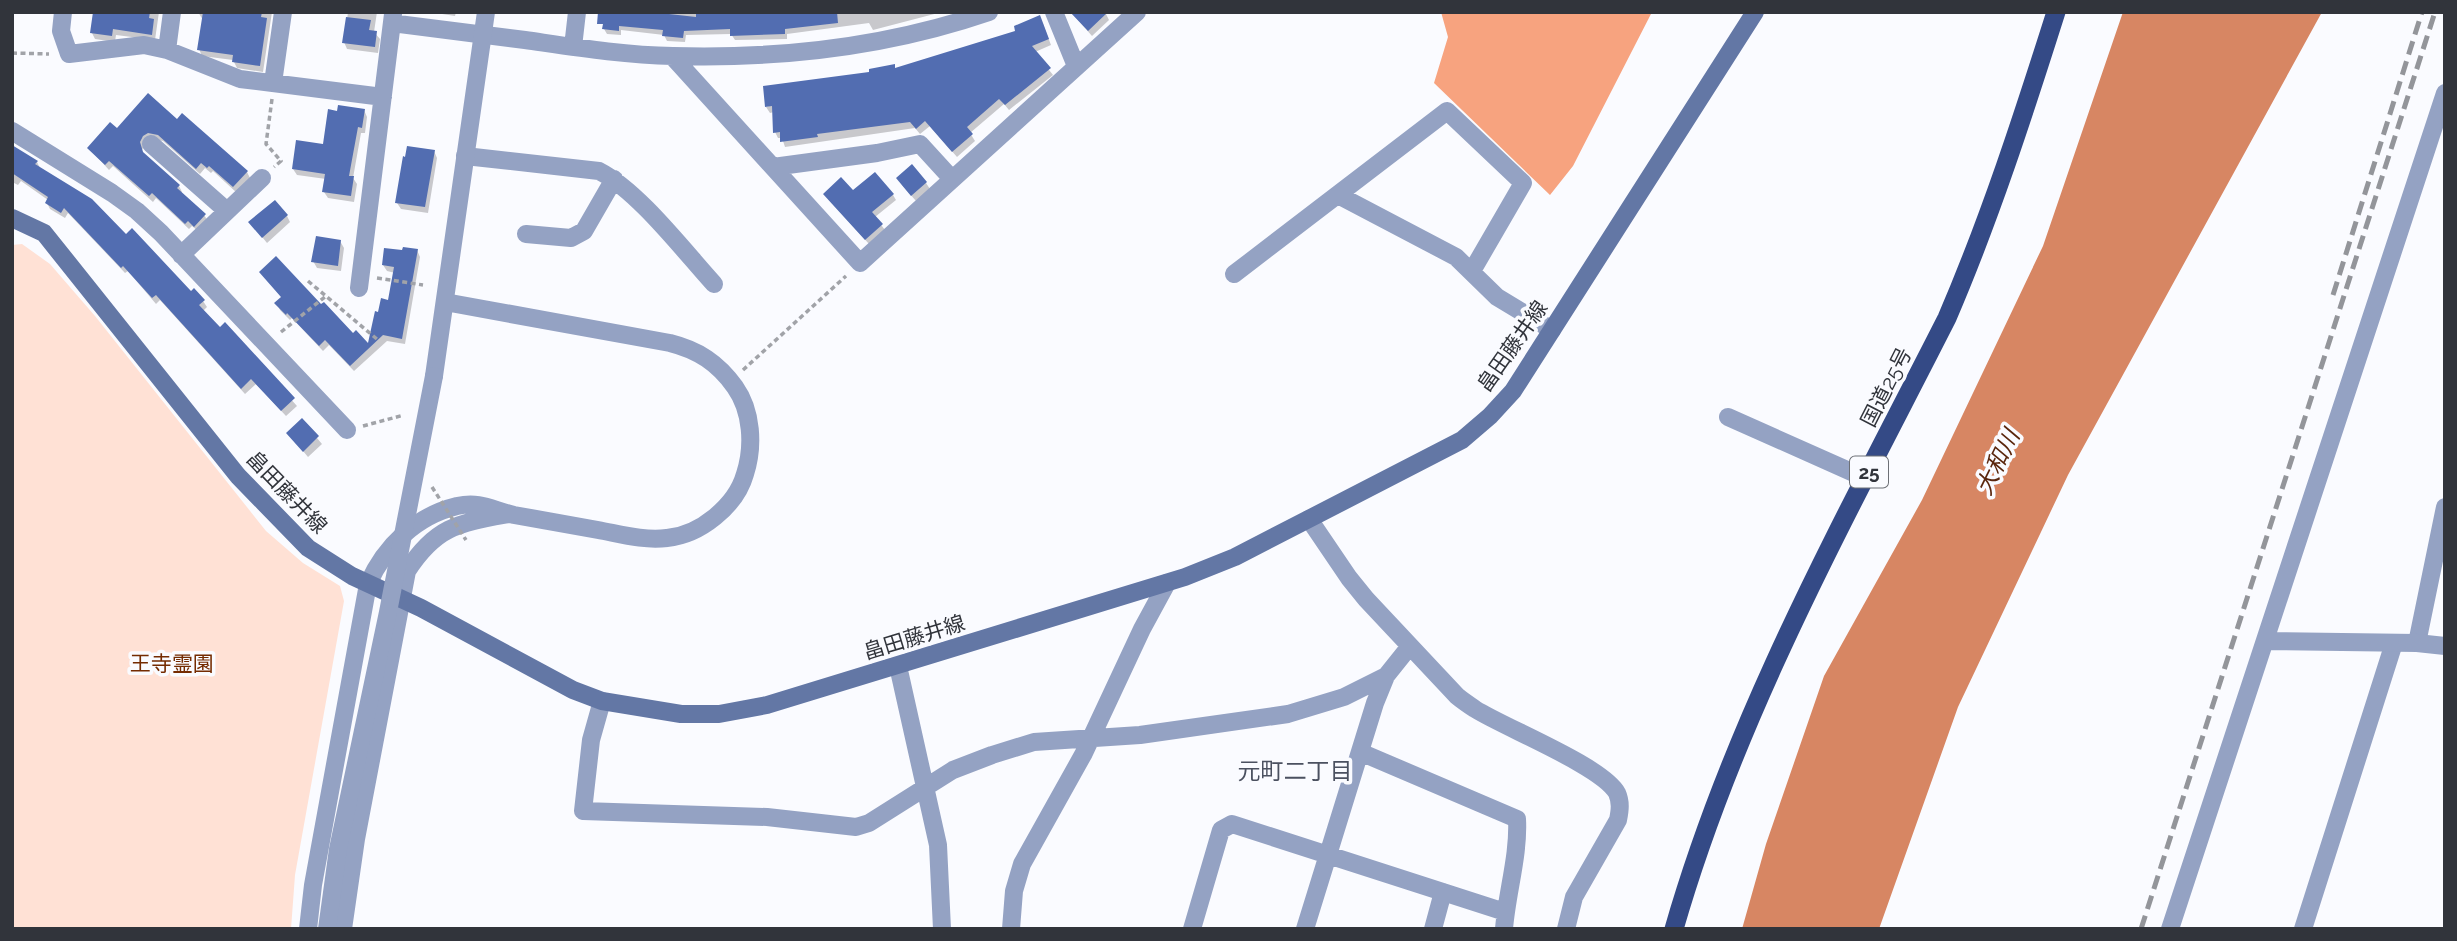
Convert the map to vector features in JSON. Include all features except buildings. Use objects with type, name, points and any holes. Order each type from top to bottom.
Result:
[{"type":"highway","name":"国道25号","points":[[1674,929],[1715,802],[1774,660],[1947,318],[1969,268],[2001,184],[2056,12]]},
{"type":"main road","name":"畠田藤井線","points":[[12,218],[44,233],[238,476],[286,527],[319,556],[573,690],[602,701],[681,714],[719,713],[789,699],[1167,583],[1235,557],[1444,451],[1470,434],[1496,411],[1513,391],[1755,12]]},
{"type":"street","points":[[63,12],[61,31],[69,54],[144,45],[167,50],[240,79],[383,97]]},
{"type":"street","points":[[167,50],[172,12]]},
{"type":"street","points":[[273,83],[283,12]]},
{"type":"street","points":[[327,929],[338,849],[434,376],[485,12]]},
{"type":"street","points":[[573,47],[578,12]]},
{"type":"street","points":[[359,282],[393,18],[573,47],[672,56],[789,54],[841,47],[930,30],[989,12]]},
{"type":"street","points":[[1054,12],[1076,66]]},
{"type":"street","points":[[672,56],[860,263],[1137,12]]},
{"type":"street","points":[[2170,929],[2445,93]]},
{"type":"street","points":[[1234,274],[1447,111],[1523,183],[1472,271]]},
{"type":"street","points":[[12,131],[137,212],[181,254],[347,430]]},
{"type":"street","points":[[151,144],[227,211]]},
{"type":"street","points":[[773,167],[877,153],[920,144],[952,179]]},
{"type":"street","points":[[465,156],[599,172],[614,179],[714,284]]},
{"type":"street","points":[[181,254],[262,178]]},
{"type":"street","points":[[526,234],[570,238],[584,231],[614,179]]},
{"type":"street","points":[[1338,195],[1456,257],[1497,297],[1552,330]]},
{"type":"street","points":[[308,929],[315,871],[368,584],[376,566],[389,549],[429,514],[460,506],[486,505],[509,514],[648,538],[667,538],[694,529],[721,511],[740,490],[749,462],[748,419],[744,406],[736,389],[708,359],[683,346],[445,302]]},
{"type":"street","points":[[1728,417],[1865,478]]},
{"type":"street","points":[[2417,643],[2445,507]]},
{"type":"street","points":[[343,929],[356,838],[407,571],[421,550],[437,535],[473,520],[509,514]]},
{"type":"street","points":[[1309,519],[1349,578],[1457,696],[1475,709],[1589,769],[1617,793],[1621,807],[1618,820],[1574,897],[1566,929]]},
{"type":"street","points":[[1011,929],[1014,891],[1022,864],[1091,738],[1142,629],[1167,583]]},
{"type":"street","points":[[2266,641],[2417,643],[2445,646]]},
{"type":"street","points":[[2303,929],[2394,643]]},
{"type":"street","points":[[1305,929],[1375,703],[1386,676],[1410,646]]},
{"type":"street","points":[[898,666],[938,845],[942,929]]},
{"type":"street","points":[[602,701],[591,740],[583,811],[767,817],[856,827],[869,823],[953,770],[1034,742],[1140,735],[1287,714],[1344,697],[1386,676]]},
{"type":"street","points":[[1192,929],[1221,830],[1232,824],[1443,892],[1505,920],[1518,835],[1517,819],[1360,752]]},
{"type":"street","points":[[1433,929],[1443,892]]},
{"type":"path","points":[[12,53],[69,54]]},
{"type":"path","points":[[266,144],[273,83]]},
{"type":"path","points":[[745,369],[860,263]]},
{"type":"path","points":[[308,281],[378,340]]},
{"type":"path","points":[[359,282],[423,285]]},
{"type":"path","points":[[296,322],[326,296]]},
{"type":"path","points":[[347,430],[404,415]]},
{"type":"path","points":[[432,487],[466,540]]},
{"type":"green space","name":"王寺霊園","points":[[22,244],[50,264],[95,316],[266,531],[303,563],[340,586],[344,601],[295,875],[291,929],[12,929],[12,245]]},
{"type":"shaded area","points":[[1441,12],[1652,12],[1573,166],[1550,195],[1434,83],[1448,37]]},
{"type":"water","name":"大和川","points":[[2123,12],[2322,12],[2068,475],[1958,707],[1879,929],[1742,929],[1766,844],[1824,676],[1922,500],[2043,246]]},
{"type":"railway","points":[[2333,295],[2422,12]]},
{"type":"railway","points":[[2141,929],[2435,12]]},
{"type":"district","name":"元町二丁目","points":[[1295,770]]}]
